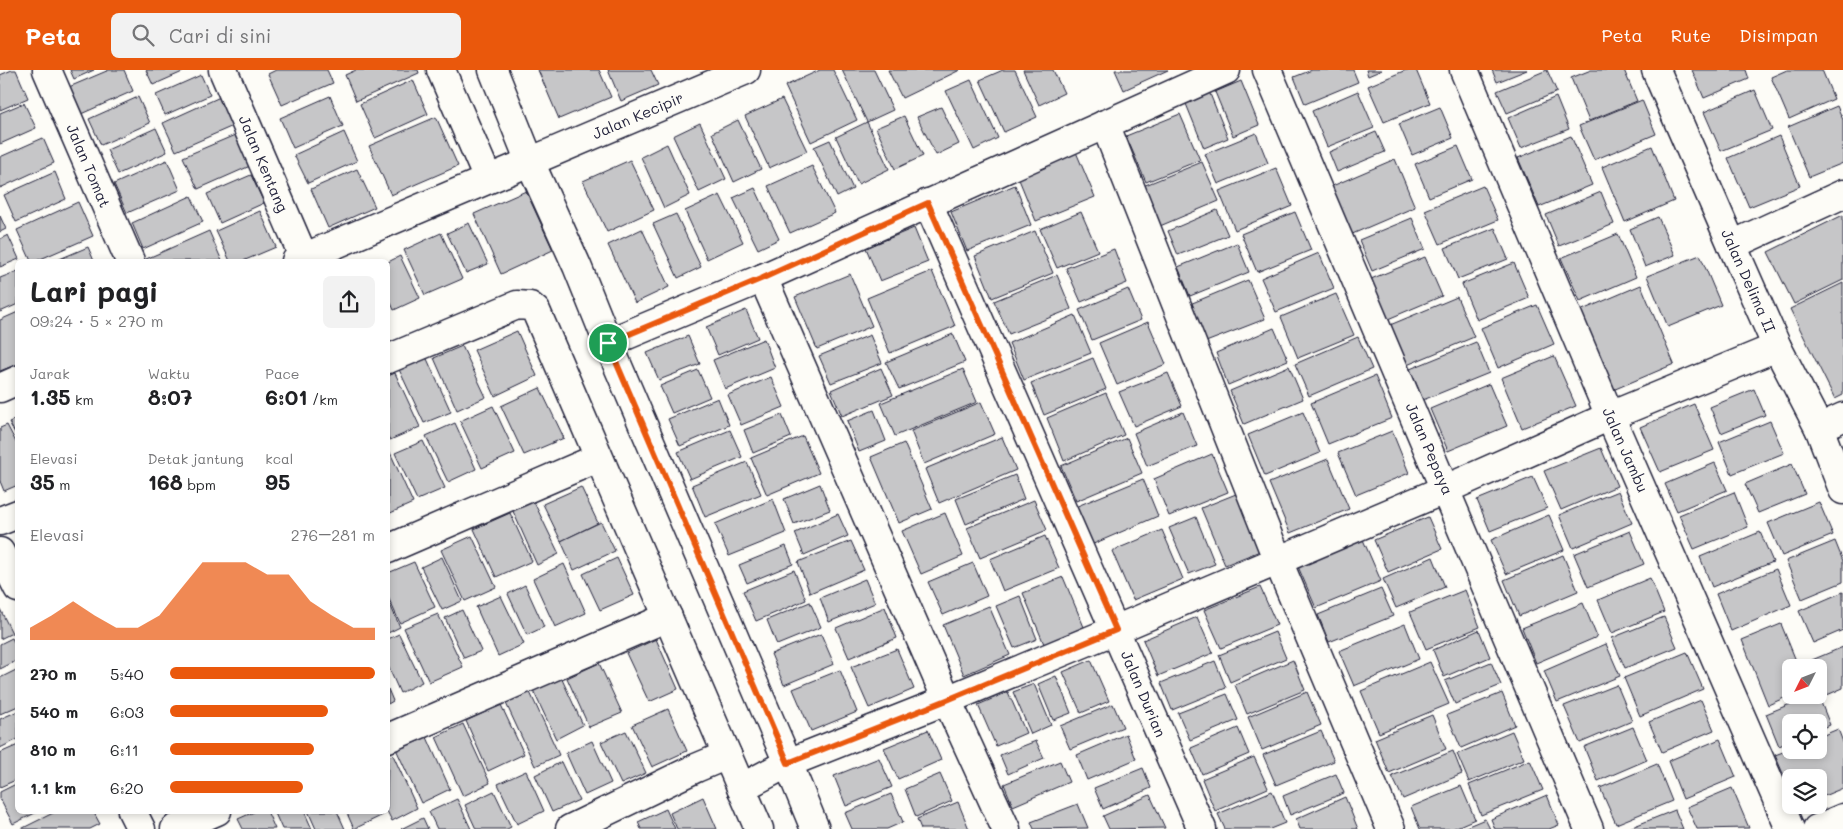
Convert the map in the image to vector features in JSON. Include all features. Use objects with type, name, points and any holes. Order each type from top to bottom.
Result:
[{"type":"street","name":"Jalan Tomat","points":[[47,70],[129,259]]},
{"type":"street","name":"Jalan Kentang","points":[[223,70],[300,259]]},
{"type":"street","points":[[441,70],[488,179]]},
{"type":"street","points":[[493,70],[530,162],[577,266],[815,829]]},
{"type":"street","name":"Jalan Kecipir","points":[[302,259],[746,70]]},
{"type":"street","points":[[608,343],[763,278],[1226,70]]},
{"type":"street","name":"Jalan Pepaya","points":[[1268,70],[1588,829]]},
{"type":"street","name":"Jalan Jambu","points":[[1464,70],[1610,416],[1790,829]]},
{"type":"street","name":"Jalan Delima II","points":[[1656,70],[1778,347],[1831,423],[1843,490]]},
{"type":"street","points":[[1105,124],[1278,561],[1391,829]]},
{"type":"street","points":[[1732,245],[1843,194]]},
{"type":"street","name":"Jalan Durian","points":[[928,203],[1202,829]]},
{"type":"street","points":[[763,278],[947,700],[1006,829]]},
{"type":"street","points":[[390,358],[518,305],[530,306],[536,311],[759,829]]},
{"type":"street","points":[[741,788],[788,763],[1116,630],[1446,489],[1610,416],[1778,347]]},
{"type":"street","points":[[0,388],[15,381]]},
{"type":"street","points":[[390,547],[598,458]]},
{"type":"street","points":[[0,521],[15,515]]},
{"type":"street","points":[[0,552],[15,582]]},
{"type":"street","points":[[390,737],[668,617]]},
{"type":"street","points":[[570,829],[727,755]]},
{"type":"street","points":[[134,814],[141,829]]},
{"type":"street","points":[[175,829],[210,814]]},
{"type":"street","points":[[1817,829],[1843,818]]},
{"type":"building","points":[[16,70],[28,98],[0,110],[0,75]]},
{"type":"building","points":[[70,70],[94,70],[74,79]]},
{"type":"building","points":[[109,70],[124,70],[133,91],[81,114],[69,87]]},
{"type":"building","points":[[146,70],[187,70],[153,85]]},
{"type":"building","points":[[276,70],[327,70],[333,83],[282,105],[268,74]]},
{"type":"building","points":[[356,70],[418,70],[419,73],[356,101],[345,75]]},
{"type":"building","points":[[538,70],[599,70],[611,97],[559,119]]},
{"type":"building","points":[[608,70],[651,70],[658,85],[621,101]]},
{"type":"building","points":[[820,70],[833,70],[857,120],[811,142],[785,86]]},
{"type":"building","points":[[842,70],[874,70],[893,110],[867,122]]},
{"type":"building","points":[[888,70],[960,70],[902,98]]},
{"type":"building","points":[[1003,70],[1015,70],[1037,117],[1004,132],[980,80]]},
{"type":"building","points":[[1023,70],[1053,70],[1064,93],[1039,105]]},
{"type":"building","points":[[1115,70],[1168,70],[1124,90]]},
{"type":"building","points":[[1312,70],[1353,70],[1358,82],[1305,104],[1294,77]]},
{"type":"building","points":[[1366,70],[1382,70],[1368,76]]},
{"type":"building","points":[[1406,70],[1416,70],[1430,103],[1384,122],[1368,86]]},
{"type":"building","points":[[1492,70],[1527,70],[1497,82]]},
{"type":"building","points":[[1547,70],[1557,92],[1507,113],[1497,91]]},
{"type":"building","points":[[1591,70],[1624,70],[1637,101],[1589,121],[1571,78]]},
{"type":"building","points":[[1692,70],[1746,70],[1749,79],[1704,98]]},
{"type":"building","points":[[1787,70],[1822,70],[1834,99],[1789,119],[1771,77]]},
{"type":"building","points":[[201,75],[210,95],[165,115],[156,95]]},
{"type":"building","points":[[413,80],[428,114],[375,138],[360,104]]},
{"type":"building","points":[[971,80],[998,138],[974,150],[946,91]]},
{"type":"building","points":[[1241,81],[1259,125],[1233,136],[1215,92]]},
{"type":"building","points":[[1208,89],[1228,138],[1204,148],[1184,99]]},
{"type":"building","points":[[1755,90],[1772,130],[1721,151],[1704,112]]},
{"type":"building","points":[[1358,91],[1374,128],[1327,147],[1312,111]]},
{"type":"building","points":[[330,96],[343,126],[293,148],[280,118]]},
{"type":"building","points":[[138,97],[150,123],[101,145],[89,119]]},
{"type":"building","points":[[220,97],[233,126],[176,151],[163,123]]},
{"type":"building","points":[[1556,97],[1569,129],[1521,148],[1508,118]]},
{"type":"building","points":[[782,99],[807,151],[769,168],[745,116]]},
{"type":"building","points":[[1642,100],[1656,134],[1594,160],[1579,126]]},
{"type":"building","points":[[24,103],[36,128],[0,144],[0,113]]},
{"type":"building","points":[[1837,106],[1843,120],[1843,163],[1809,177],[1788,127]]},
{"type":"building","points":[[941,107],[959,144],[936,155],[917,117]]},
{"type":"building","points":[[1440,107],[1453,138],[1412,155],[1399,124]]},
{"type":"building","points":[[1180,114],[1200,160],[1146,182],[1126,136]]},
{"type":"building","points":[[904,116],[923,156],[895,169],[876,128]]},
{"type":"building","points":[[436,117],[458,166],[391,195],[369,146]]},
{"type":"building","points":[[738,120],[761,169],[734,182],[712,133]]},
{"type":"building","points":[[867,122],[889,169],[858,184],[836,137]]},
{"type":"building","points":[[700,123],[726,179],[699,192],[673,136]]},
{"type":"building","points":[[156,128],[167,152],[118,174],[107,150]]},
{"type":"building","points":[[344,132],[357,161],[308,183],[294,155]]},
{"type":"building","points":[[1376,132],[1385,152],[1337,172],[1329,152]]},
{"type":"building","points":[[1256,133],[1268,163],[1218,184],[1205,154]]},
{"type":"building","points":[[235,135],[250,166],[198,189],[183,157]]},
{"type":"building","points":[[1571,136],[1592,185],[1539,207],[1518,158]]},
{"type":"building","points":[[1779,136],[1800,186],[1749,207],[1728,158]]},
{"type":"building","points":[[43,138],[54,163],[0,188],[0,157]]},
{"type":"building","points":[[830,140],[853,189],[837,197],[814,147]]},
{"type":"building","points":[[667,144],[690,195],[664,208],[641,157]]},
{"type":"building","points":[[1458,146],[1472,179],[1429,197],[1415,164]]},
{"type":"building","points":[[1652,146],[1674,201],[1625,222],[1602,167]]},
{"type":"building","points":[[1076,152],[1095,197],[1036,221],[1018,177]]},
{"type":"building","points":[[1395,159],[1415,207],[1350,235],[1330,187]]},
{"type":"building","points":[[167,160],[180,190],[127,213],[114,184]]},
{"type":"building","points":[[630,160],[654,210],[607,232],[583,181]]},
{"type":"building","points":[[1202,162],[1219,201],[1160,226],[1143,186]]},
{"type":"building","points":[[812,166],[835,213],[790,233],[768,186]]},
{"type":"building","points":[[1276,168],[1292,206],[1235,230],[1219,191]]},
{"type":"building","points":[[357,169],[375,207],[328,228],[311,189]]},
{"type":"building","points":[[55,172],[66,199],[16,222],[4,195]]},
{"type":"building","points":[[251,175],[264,203],[220,223],[207,194]]},
{"type":"building","points":[[1015,185],[1031,225],[967,251],[951,212]]},
{"type":"building","points":[[1483,186],[1498,220],[1440,244],[1425,210]]},
{"type":"building","points":[[755,188],[779,239],[758,249],[733,198]]},
{"type":"building","points":[[526,191],[553,250],[501,274],[474,214]]},
{"type":"building","points":[[1601,192],[1614,224],[1559,246],[1546,215]]},
{"type":"building","points":[[720,195],[743,242],[707,259],[685,211]]},
{"type":"building","points":[[191,196],[203,222],[143,249],[132,223]]},
{"type":"building","points":[[78,202],[93,236],[41,259],[30,259],[17,230]]},
{"type":"building","points":[[1217,210],[1228,235],[1178,255],[1168,231]]},
{"type":"building","points":[[260,211],[276,247],[248,259],[229,259],[216,231]]},
{"type":"building","points":[[1081,212],[1098,251],[1057,268],[1040,229]]},
{"type":"building","points":[[1295,212],[1311,250],[1257,272],[1241,234]]},
{"type":"building","points":[[676,214],[701,267],[678,278],[653,224]]},
{"type":"building","points":[[1843,215],[1843,280],[1794,304],[1768,252]]},
{"type":"building","points":[[0,216],[6,229],[0,232]]},
{"type":"building","points":[[1658,217],[1675,255],[1645,267],[1630,229]]},
{"type":"building","points":[[1412,218],[1425,249],[1372,271],[1359,240]]},
{"type":"building","points":[[469,223],[488,264],[466,273],[447,233]]},
{"type":"building","points":[[914,228],[928,262],[880,281],[866,248]]},
{"type":"building","points":[[1495,228],[1508,259],[1458,279],[1445,248]]},
{"type":"building","points":[[642,229],[669,287],[635,303],[608,245]]},
{"type":"building","points":[[209,231],[221,259],[146,259]]},
{"type":"building","points":[[1035,231],[1053,273],[992,298],[975,256]]},
{"type":"building","points":[[441,233],[462,279],[425,295],[404,250]]},
{"type":"building","points":[[1618,234],[1636,277],[1580,301],[1561,258]]},
{"type":"building","points":[[8,235],[19,259],[15,259],[0,267],[0,239]]},
{"type":"building","points":[[1237,243],[1249,272],[1190,296],[1178,267]]},
{"type":"building","points":[[88,247],[93,259],[60,259]]},
{"type":"building","points":[[1114,249],[1127,283],[1081,302],[1066,268]]},
{"type":"building","points":[[1319,253],[1334,288],[1276,312],[1261,278]]},
{"type":"building","points":[[1700,255],[1721,305],[1668,327],[1647,276]]},
{"type":"building","points":[[400,256],[420,298],[394,310],[390,301],[390,261]]},
{"type":"building","points":[[1425,257],[1442,296],[1388,319],[1371,279]]},
{"type":"building","points":[[1514,263],[1529,298],[1477,320],[1462,284]]},
{"type":"building","points":[[932,271],[955,326],[890,353],[867,298]]},
{"type":"building","points":[[15,272],[15,305],[0,312],[0,278]]},
{"type":"building","points":[[850,274],[872,326],[817,349],[795,297]]},
{"type":"building","points":[[1057,275],[1071,309],[1009,334],[994,301]]},
{"type":"building","points":[[1248,280],[1265,319],[1206,342],[1190,304]]},
{"type":"building","points":[[1843,283],[1843,395],[1835,399],[1790,309]]},
{"type":"building","points":[[1641,285],[1674,364],[1613,390],[1580,311]]},
{"type":"building","points":[[1128,289],[1141,320],[1092,340],[1079,310]]},
{"type":"building","points":[[1336,294],[1354,335],[1298,358],[1281,317]]},
{"type":"building","points":[[1457,297],[1474,337],[1407,365],[1390,325]]},
{"type":"building","points":[[1537,305],[1554,344],[1498,368],[1481,328]]},
{"type":"building","points":[[746,310],[758,338],[718,355],[706,327]]},
{"type":"building","points":[[15,313],[15,365],[0,371],[0,320]]},
{"type":"building","points":[[1075,315],[1091,353],[1024,380],[1009,343]]},
{"type":"building","points":[[1148,322],[1166,364],[1117,385],[1099,343]]},
{"type":"building","points":[[1274,328],[1288,360],[1228,385],[1216,353]]},
{"type":"building","points":[[517,331],[537,376],[495,396],[474,350]]},
{"type":"building","points":[[953,334],[965,362],[899,389],[886,362]]},
{"type":"building","points":[[870,335],[882,363],[831,383],[819,356]]},
{"type":"building","points":[[688,336],[700,364],[659,380],[647,353]]},
{"type":"building","points":[[1358,337],[1372,369],[1309,396],[1295,364]]},
{"type":"building","points":[[764,339],[775,368],[725,389],[713,360]]},
{"type":"building","points":[[1476,342],[1489,373],[1423,400],[1410,369]]},
{"type":"building","points":[[462,346],[486,397],[457,410],[434,358]]},
{"type":"building","points":[[423,350],[451,412],[424,423],[396,363]]},
{"type":"building","points":[[1554,356],[1576,406],[1522,428],[1501,378]]},
{"type":"building","points":[[1093,358],[1106,389],[1044,415],[1031,383]]},
{"type":"building","points":[[1289,366],[1303,399],[1244,424],[1230,391]]},
{"type":"building","points":[[881,368],[893,395],[842,416],[831,390]]},
{"type":"building","points":[[963,369],[977,402],[895,436],[881,403]]},
{"type":"building","points":[[698,370],[710,397],[672,413],[660,386]]},
{"type":"building","points":[[395,373],[420,427],[390,440],[390,375]]},
{"type":"building","points":[[1168,373],[1182,406],[1134,426],[1119,392]]},
{"type":"building","points":[[1375,376],[1392,418],[1328,444],[1311,403]]},
{"type":"building","points":[[771,377],[784,407],[741,425],[728,395]]},
{"type":"building","points":[[1489,384],[1507,426],[1448,451],[1430,409]]},
{"type":"building","points":[[540,388],[564,438],[524,455],[501,406]]},
{"type":"building","points":[[1754,389],[1765,415],[1721,433],[1710,407]]},
{"type":"building","points":[[1106,393],[1124,435],[1064,461],[1047,418]]},
{"type":"building","points":[[718,398],[729,425],[680,446],[668,419]]},
{"type":"building","points":[[981,402],[995,434],[924,464],[911,431]]},
{"type":"building","points":[[1694,404],[1714,450],[1660,472],[1640,427]]},
{"type":"building","points":[[493,406],[515,453],[482,468],[460,421]]},
{"type":"building","points":[[874,410],[886,441],[859,452],[847,421]]},
{"type":"building","points":[[1183,412],[1197,446],[1147,466],[1134,433]]},
{"type":"building","points":[[1303,412],[1320,453],[1265,476],[1248,435]]},
{"type":"building","points":[[782,415],[791,437],[753,453],[744,430]]},
{"type":"building","points":[[15,419],[15,433],[9,422]]},
{"type":"building","points":[[1770,421],[1784,453],[1732,474],[1719,442]]},
{"type":"building","points":[[455,423],[476,469],[448,482],[426,436]]},
{"type":"building","points":[[7,425],[15,440],[15,486],[4,491],[0,481],[0,428]]},
{"type":"building","points":[[730,430],[742,457],[690,479],[678,452]]},
{"type":"building","points":[[1392,431],[1409,473],[1356,495],[1338,453]]},
{"type":"building","points":[[803,436],[819,473],[767,495],[751,458]]},
{"type":"building","points":[[1002,437],[1016,470],[939,503],[925,469]]},
{"type":"building","points":[[1127,438],[1142,473],[1076,501],[1061,466]]},
{"type":"building","points":[[423,441],[445,488],[417,500],[395,453]]},
{"type":"building","points":[[904,443],[932,509],[899,523],[871,457]]},
{"type":"building","points":[[1601,448],[1617,486],[1561,510],[1544,471]]},
{"type":"building","points":[[390,452],[413,503],[390,513]]},
{"type":"building","points":[[1212,454],[1228,492],[1169,516],[1154,479]]},
{"type":"building","points":[[1328,459],[1349,509],[1290,533],[1269,483]]},
{"type":"building","points":[[747,462],[761,494],[705,517],[692,485]]},
{"type":"building","points":[[1715,463],[1727,490],[1677,511],[1665,484]]},
{"type":"building","points":[[1792,464],[1805,494],[1758,513],[1745,484]]},
{"type":"building","points":[[1015,475],[1024,499],[966,524],[956,499]]},
{"type":"building","points":[[1533,477],[1547,508],[1490,531],[1477,500]]},
{"type":"building","points":[[1143,479],[1158,516],[1091,545],[1075,507]]},
{"type":"building","points":[[820,484],[830,510],[794,524],[784,499]]},
{"type":"building","points":[[581,487],[598,523],[561,541],[543,504]]},
{"type":"building","points":[[1618,491],[1632,523],[1573,548],[1559,515]]},
{"type":"building","points":[[1734,492],[1748,527],[1694,549],[1679,515]]},
{"type":"building","points":[[1236,494],[1260,551],[1225,565],[1201,508]]},
{"type":"building","points":[[773,499],[786,533],[729,556],[715,524]]},
{"type":"building","points":[[533,500],[559,554],[537,565],[512,509]]},
{"type":"building","points":[[1034,500],[1047,530],[980,558],[967,528]]},
{"type":"building","points":[[1819,502],[1833,535],[1782,556],[1768,523]]},
{"type":"building","points":[[510,513],[532,561],[496,577],[474,529]]},
{"type":"building","points":[[945,513],[963,556],[921,574],[902,531]]},
{"type":"building","points":[[838,514],[848,536],[804,555],[795,533]]},
{"type":"building","points":[[1549,515],[1564,550],[1506,574],[1491,540]]},
{"type":"building","points":[[1196,517],[1215,564],[1189,574],[1169,528]]},
{"type":"building","points":[[1428,517],[1442,549],[1388,572],[1374,540]]},
{"type":"building","points":[[601,522],[615,551],[574,570],[561,541]]},
{"type":"building","points":[[1162,530],[1183,579],[1133,600],[1112,551]]},
{"type":"building","points":[[1630,531],[1644,564],[1588,587],[1574,554]]},
{"type":"building","points":[[1760,532],[1773,562],[1712,587],[1700,557]]},
{"type":"building","points":[[1361,535],[1381,581],[1316,608],[1296,562]]},
{"type":"building","points":[[472,536],[496,587],[465,601],[441,550]]},
{"type":"building","points":[[1045,536],[1059,568],[1003,591],[990,559]]},
{"type":"building","points":[[851,541],[864,570],[810,593],[798,562]]},
{"type":"building","points":[[1835,541],[1843,561],[1843,582],[1802,599],[1786,561]]},
{"type":"building","points":[[786,546],[793,564],[747,583],[739,565]]},
{"type":"building","points":[[1563,555],[1578,591],[1519,616],[1504,580]]},
{"type":"building","points":[[442,557],[462,601],[442,610],[421,567]]},
{"type":"building","points":[[1433,557],[1445,587],[1396,608],[1383,579]]},
{"type":"building","points":[[617,558],[634,595],[600,610],[583,574]]},
{"type":"building","points":[[414,562],[435,607],[400,623],[390,601],[390,572]]},
{"type":"building","points":[[973,563],[987,596],[943,615],[928,582]]},
{"type":"building","points":[[564,564],[586,613],[555,627],[533,579]]},
{"type":"building","points":[[1776,569],[1791,605],[1731,631],[1716,594]]},
{"type":"building","points":[[794,570],[806,600],[756,621],[743,591]]},
{"type":"building","points":[[1063,577],[1084,627],[1044,644],[1023,593]]},
{"type":"building","points":[[1650,578],[1664,612],[1612,633],[1598,600]]},
{"type":"building","points":[[865,579],[875,603],[829,622],[820,598]]},
{"type":"building","points":[[525,585],[544,627],[527,635],[508,594]]},
{"type":"building","points":[[1260,587],[1277,625],[1221,648],[1204,610]]},
{"type":"building","points":[[1381,589],[1393,616],[1329,642],[1318,615]]},
{"type":"building","points":[[1465,590],[1480,627],[1426,649],[1410,612]]},
{"type":"building","points":[[1843,592],[1843,630],[1813,643],[1799,611]]},
{"type":"building","points":[[501,596],[524,644],[498,656],[476,607]]},
{"type":"building","points":[[1020,596],[1037,639],[1014,648],[996,606]]},
{"type":"building","points":[[810,602],[821,627],[777,645],[767,620]]},
{"type":"building","points":[[1583,603],[1597,637],[1536,663],[1522,628]]},
{"type":"building","points":[[390,604],[400,627],[390,632]]},
{"type":"building","points":[[989,606],[1010,655],[964,675],[943,625]]},
{"type":"building","points":[[885,607],[897,638],[849,658],[836,628]]},
{"type":"building","points":[[0,609],[12,633],[0,639]]},
{"type":"building","points":[[462,610],[481,651],[464,658],[445,618]]},
{"type":"building","points":[[438,614],[463,667],[429,682],[404,628]]},
{"type":"building","points":[[1197,617],[1213,653],[1158,676],[1143,640]]},
{"type":"building","points":[[1664,617],[1677,647],[1625,668],[1612,638]]},
{"type":"building","points":[[1405,624],[1419,659],[1354,686],[1339,651]]},
{"type":"building","points":[[1781,624],[1795,659],[1782,659],[1782,699],[1768,705],[1742,640]]},
{"type":"building","points":[[1479,630],[1490,657],[1444,677],[1433,650]]},
{"type":"building","points":[[1275,632],[1286,658],[1230,682],[1219,655]]},
{"type":"building","points":[[399,634],[422,682],[400,693],[390,670],[390,638]]},
{"type":"building","points":[[821,634],[834,664],[784,685],[771,654]]},
{"type":"building","points":[[12,638],[15,644],[15,662],[0,669],[0,644]]},
{"type":"building","points":[[656,639],[678,689],[649,702],[626,653]]},
{"type":"building","points":[[1606,644],[1620,676],[1557,702],[1544,671]]},
{"type":"building","points":[[1843,647],[1843,688],[1828,695],[1828,659],[1814,659]]},
{"type":"building","points":[[897,649],[914,689],[869,708],[851,667]]},
{"type":"building","points":[[1687,652],[1703,689],[1640,716],[1624,678]]},
{"type":"building","points":[[1091,660],[1109,701],[1081,713],[1063,672]]},
{"type":"building","points":[[1293,660],[1305,690],[1247,714],[1235,685]]},
{"type":"building","points":[[1215,661],[1226,688],[1172,710],[1161,683]]},
{"type":"building","points":[[1430,662],[1449,704],[1379,733],[1361,691]]},
{"type":"building","points":[[1491,662],[1501,685],[1455,704],[1445,681]]},
{"type":"building","points":[[599,663],[622,713],[589,727],[567,678]]},
{"type":"building","points":[[15,670],[15,707],[0,714],[0,678]]},
{"type":"building","points":[[840,670],[857,712],[811,731],[793,689]]},
{"type":"building","points":[[560,675],[583,725],[556,739],[532,688]]},
{"type":"building","points":[[1056,676],[1071,713],[1053,720],[1038,684]]},
{"type":"building","points":[[1034,684],[1051,725],[1031,734],[1013,692]]},
{"type":"building","points":[[1617,685],[1632,721],[1580,743],[1564,706]]},
{"type":"building","points":[[528,688],[559,755],[535,766],[504,699]]},
{"type":"building","points":[[1008,692],[1026,733],[996,746],[978,705]]},
{"type":"building","points":[[1307,692],[1321,725],[1262,750],[1248,717]]},
{"type":"building","points":[[1502,693],[1515,725],[1461,748],[1447,715]]},
{"type":"building","points":[[1227,694],[1238,720],[1190,740],[1178,713]]},
{"type":"building","points":[[1701,700],[1714,730],[1662,752],[1649,722]]},
{"type":"building","points":[[1113,704],[1123,727],[1070,749],[1060,726]]},
{"type":"building","points":[[1790,704],[1822,704],[1826,714],[1782,714],[1782,745],[1779,746],[1766,714]]},
{"type":"building","points":[[501,705],[524,754],[488,771],[466,721]]},
{"type":"building","points":[[668,709],[687,751],[652,767],[632,725]]},
{"type":"building","points":[[15,712],[15,740],[0,748],[0,719]]},
{"type":"building","points":[[1432,715],[1446,749],[1389,773],[1375,739]]},
{"type":"building","points":[[463,724],[490,783],[463,796],[436,737]]},
{"type":"building","points":[[1633,727],[1647,760],[1598,781],[1584,747]]},
{"type":"building","points":[[1238,728],[1249,754],[1202,774],[1191,748]]},
{"type":"building","points":[[1838,729],[1843,742],[1843,788],[1827,795],[1827,769],[1782,769],[1782,771],[1775,755],[1782,752],[1782,759],[1827,759],[1827,734]]},
{"type":"building","points":[[928,730],[941,760],[898,779],[884,748]]},
{"type":"building","points":[[626,731],[646,773],[621,784],[601,742]]},
{"type":"building","points":[[1321,731],[1334,761],[1276,785],[1263,755]]},
{"type":"building","points":[[1512,731],[1524,759],[1469,782],[1457,754]]},
{"type":"building","points":[[1126,734],[1136,759],[1087,780],[1077,755]]},
{"type":"building","points":[[426,735],[450,789],[421,803],[396,749]]},
{"type":"building","points":[[1720,739],[1736,777],[1683,799],[1668,761]]},
{"type":"building","points":[[592,741],[611,783],[585,795],[566,753]]},
{"type":"building","points":[[1036,741],[1044,758],[1008,774],[1000,755]]},
{"type":"building","points":[[15,746],[15,780],[0,787],[0,753]]},
{"type":"building","points":[[1453,751],[1462,774],[1403,799],[1392,776]]},
{"type":"building","points":[[393,755],[417,808],[392,821],[388,814],[390,756]]},
{"type":"building","points":[[1254,757],[1268,788],[1215,811],[1202,779]]},
{"type":"building","points":[[879,758],[892,787],[846,806],[834,776]]},
{"type":"building","points":[[1530,760],[1543,790],[1481,815],[1469,785]]},
{"type":"building","points":[[1060,761],[1069,782],[1013,806],[1004,784]]},
{"type":"building","points":[[561,762],[579,800],[552,812],[535,775]]},
{"type":"building","points":[[1657,764],[1672,801],[1616,824],[1600,788]]},
{"type":"building","points":[[1143,768],[1151,788],[1103,809],[1094,788]]},
{"type":"building","points":[[526,771],[544,811],[517,824],[498,784]]},
{"type":"building","points":[[940,774],[952,801],[916,817],[905,789]]},
{"type":"building","points":[[1336,774],[1344,793],[1290,815],[1283,796]]},
{"type":"building","points":[[15,784],[15,814],[33,814],[13,824],[0,799],[0,792]]},
{"type":"building","points":[[1461,786],[1475,819],[1452,829],[1420,829],[1411,807]]},
{"type":"building","points":[[1732,788],[1749,828],[1697,829],[1687,807]]},
{"type":"building","points":[[494,791],[511,827],[507,829],[476,829],[465,805]]},
{"type":"building","points":[[1272,791],[1285,823],[1270,829],[1225,829],[1218,814]]},
{"type":"building","points":[[891,794],[903,822],[887,829],[852,829],[845,813]]},
{"type":"building","points":[[1150,795],[1165,828],[1109,829],[1103,816]]},
{"type":"building","points":[[1547,795],[1559,825],[1549,829],[1495,829],[1491,819]]},
{"type":"building","points":[[703,797],[717,829],[677,829],[670,813]]},
{"type":"building","points":[[1345,797],[1358,829],[1300,829],[1296,819]]},
{"type":"building","points":[[457,799],[471,829],[437,829],[429,812]]},
{"type":"building","points":[[958,802],[969,829],[921,829],[917,819]]},
{"type":"building","points":[[1078,804],[1088,828],[1034,829],[1031,822]]},
{"type":"building","points":[[666,809],[675,829],[641,829],[638,822]]},
{"type":"building","points":[[1675,810],[1683,829],[1627,829]]},
{"type":"building","points":[[51,814],[95,814],[100,824],[90,829],[21,829]]},
{"type":"building","points":[[249,814],[268,814],[275,829],[243,829],[238,819]]},
{"type":"building","points":[[275,814],[305,814],[312,829],[282,829]]},
{"type":"building","points":[[309,814],[338,814],[345,829],[316,829]]},
{"type":"building","points":[[347,814],[382,814],[383,815],[354,829]]},
{"type":"building","points":[[423,818],[428,829],[401,829]]},
{"type":"building","points":[[1485,819],[1490,829],[1461,829]]},
{"type":"route","points":[[928,203],[1116,630],[788,763],[608,343],[763,278],[928,203]]}]
